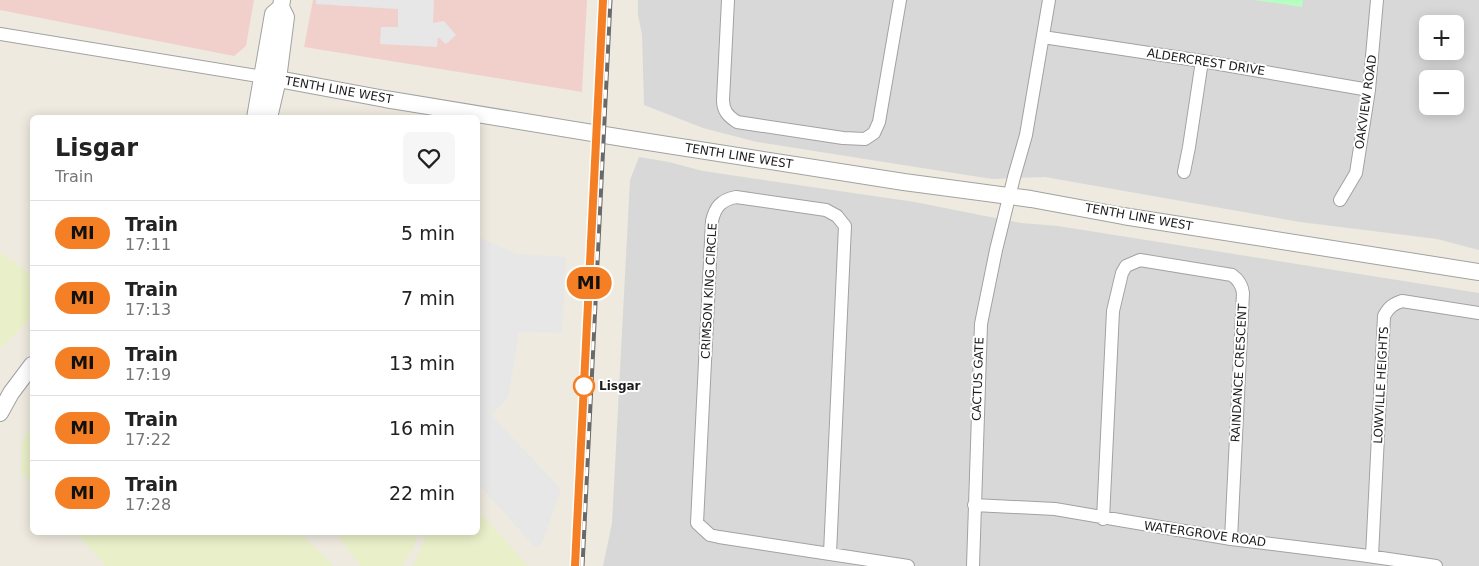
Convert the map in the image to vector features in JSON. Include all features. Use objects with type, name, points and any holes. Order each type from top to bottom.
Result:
[{"type":"street","points":[[728,0],[723,107],[728,116],[737,122],[843,138],[865,139],[874,133],[879,122],[900,0]]},
{"type":"street","name":"CACTUS GATE","points":[[973,566],[981,324],[988,283],[1026,135],[1049,0]]},
{"type":"street","name":"OAKVIEW ROAD","points":[[1340,200],[1356,173],[1369,90],[1377,0]]},
{"type":"street","points":[[269,115],[274,14],[281,3]]},
{"type":"street","name":"TENTH LINE WEST","points":[[0,34],[596,134],[1086,208],[1123,216],[1479,272]]},
{"type":"street","name":"ALDERCREST DRIVE","points":[[1043,37],[1202,61],[1369,90]]},
{"type":"street","points":[[1184,172],[1202,61]]},
{"type":"street","points":[[256,115],[270,78]]},
{"type":"street","name":"CRIMSON KING CIRCLE","points":[[736,197],[826,210],[837,216],[845,226],[830,553],[719,537],[710,535],[697,524],[712,222],[713,214],[718,205],[725,199],[736,197]]},
{"type":"street","name":"RAINDANCE CRESCENT","points":[[1104,519],[1113,311],[1122,273],[1126,266],[1140,260],[1168,264],[1232,275],[1242,286],[1231,539]]},
{"type":"street","name":"LOWVILLE HEIGHTS","points":[[1372,556],[1384,316],[1388,308],[1402,301],[1479,313]]},
{"type":"street","points":[[0,413],[11,393],[30,367]]},
{"type":"street","name":"WATERGROVE ROAD","points":[[974,505],[1055,510],[1231,539],[1372,556],[1436,566]]},
{"type":"street","points":[[830,553],[908,566]]},
{"type":"shaded area","points":[[0,0],[254,0],[246,46],[234,56],[0,10]]},
{"type":"shaded area","points":[[313,0],[587,0],[582,92],[304,47]]},
{"type":"shaded area","points":[[316,0],[434,0],[433,23],[444,21],[456,35],[446,44],[438,37],[437,47],[380,44],[381,27],[398,27],[398,9],[316,4]]},
{"type":"shaded area","points":[[638,0],[1479,0],[1479,250],[1437,239],[1300,222],[1045,177],[992,179],[757,142],[703,128],[644,105],[642,35],[638,15]]},
{"type":"shaded area","points":[[639,157],[669,162],[703,171],[915,202],[1021,223],[1058,226],[1479,293],[1479,566],[603,566],[612,523],[630,180]]},
{"type":"shaded area","points":[[480,238],[517,254],[566,257],[562,333],[519,332],[508,398],[491,415],[561,489],[541,546],[535,547],[480,486]]},
{"type":"green space","points":[[1254,0],[1303,0],[1302,7]]},
{"type":"green space","points":[[0,252],[30,276],[30,319],[0,349]]},
{"type":"green space","points":[[30,430],[30,483],[21,472],[22,441]]},
{"type":"green space","points":[[480,513],[528,566],[413,566],[426,535],[480,535]]},
{"type":"green space","points":[[78,535],[302,535],[334,566],[106,566]]},
{"type":"green space","points":[[337,535],[417,535],[413,549],[402,566],[362,566]]},
{"type":"railway","points":[[582,566],[610,0]]},
{"type":"train","name":"MI","points":[[575,566],[603,0]]},
{"type":"place","name":"Lisgar","points":[[584,386]]}]
